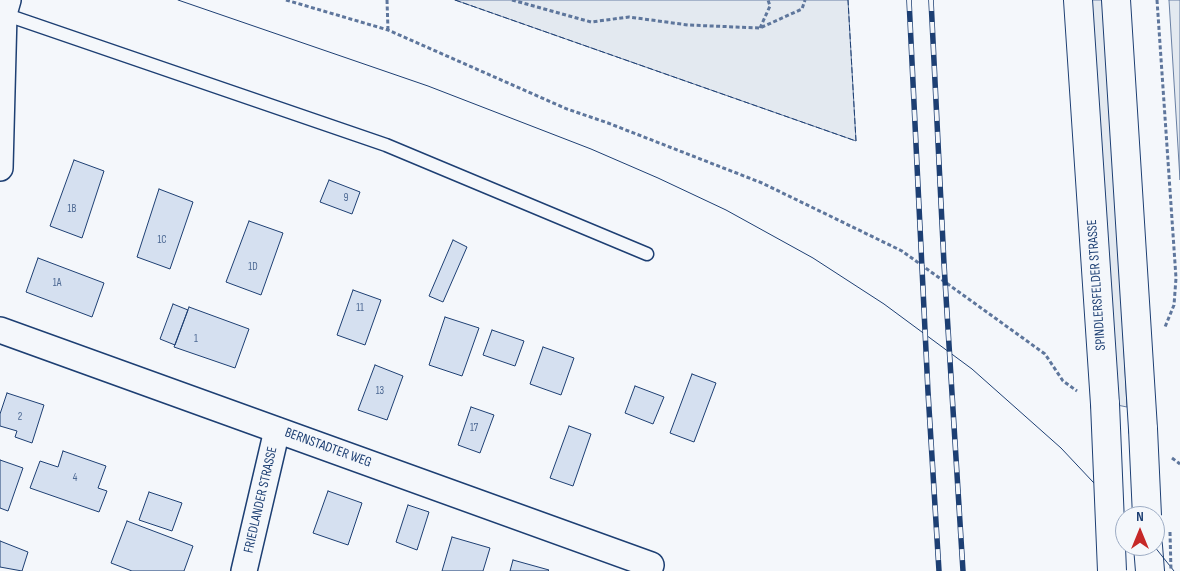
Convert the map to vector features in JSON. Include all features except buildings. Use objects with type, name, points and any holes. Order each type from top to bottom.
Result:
[{"type":"highway","name":"SPINDLERSFELDER STRASSE","points":[[1078,0],[1105,404],[1112,571]]},
{"type":"highway","points":[[1116,0],[1147,506]]},
{"type":"highway","points":[[1149,556],[1150,571]]},
{"type":"street","points":[[0,168],[6,7]]},
{"type":"street","name":"BERNSTADTER WEG","points":[[0,330],[651,565],[649,571]]},
{"type":"street","name":"FRIEDLANDER STRASSE","points":[[244,571],[277,430]]},
{"type":"lane","points":[[6,7],[386,145],[647,254]]},
{"type":"path","points":[[286,0],[388,30],[567,109],[762,183],[902,251],[1045,354],[1063,381],[1079,392]]},
{"type":"path","points":[[387,0],[388,30]]},
{"type":"path","points":[[512,0],[591,22],[629,17],[688,25],[760,28],[802,9],[805,0]]},
{"type":"path","points":[[768,0],[770,6]]},
{"type":"path","points":[[760,28],[771,0]]},
{"type":"path","points":[[1156,0],[1178,278],[1174,305],[1163,332]]},
{"type":"path","points":[[1164,453],[1180,464]]},
{"type":"shaded area","points":[[455,0],[848,0],[856,141]]},
{"type":"shaded area","points":[[1091,0],[1102,0],[1116,201],[1127,407],[1117,405]]},
{"type":"shaded area","points":[[1169,0],[1180,0],[1180,180]]},
{"type":"tram line","points":[[178,0],[428,86],[591,149],[726,210],[813,258],[884,304],[972,369],[1061,448],[1116,506]]},
{"type":"tram line","points":[[1162,556],[1174,571]]},
{"type":"railway","points":[[909,0],[928,392],[939,571]]},
{"type":"railway","points":[[931,0],[944,264],[963,571]]},
{"type":"fence","points":[[455,0],[856,141],[848,0]]}]
